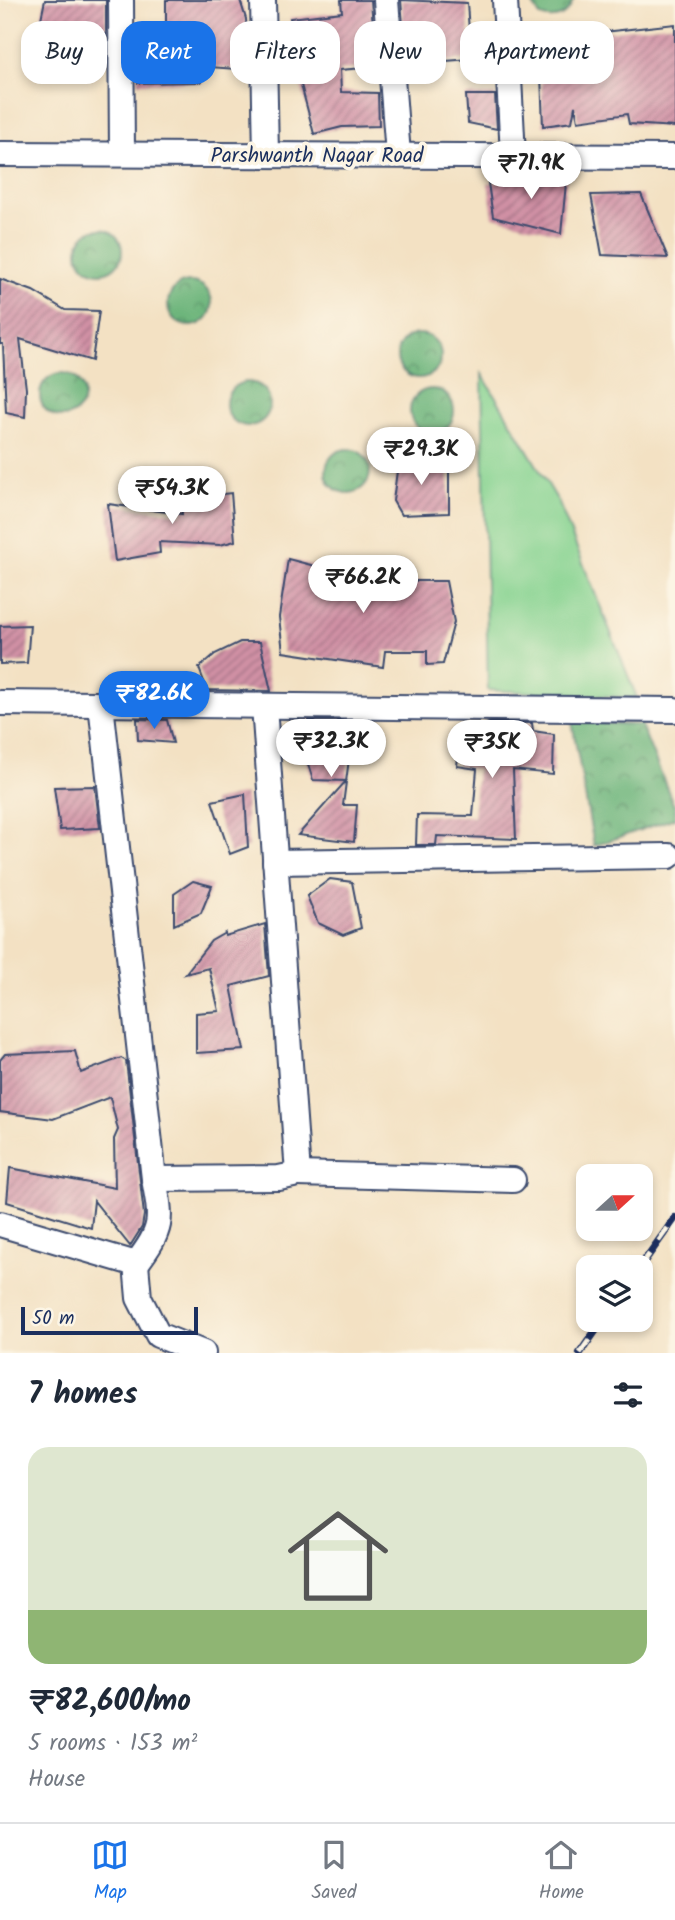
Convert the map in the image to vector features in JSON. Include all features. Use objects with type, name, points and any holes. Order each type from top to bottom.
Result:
[{"type":"street","points":[[121,0],[122,154]]},
{"type":"street","points":[[263,0],[265,155]]},
{"type":"street","points":[[386,0],[398,155]]},
{"type":"street","points":[[505,0],[513,156]]},
{"type":"street","name":"Parshwanth Nagar Road","points":[[0,154],[675,157]]},
{"type":"street","points":[[0,703],[675,710]]},
{"type":"street","points":[[101,704],[154,1179],[161,1218],[152,1242],[136,1264],[139,1298],[158,1335],[203,1353]]},
{"type":"street","points":[[264,706],[298,1174]]},
{"type":"street","points":[[275,862],[669,856]]},
{"type":"street","points":[[154,1179],[279,1178],[298,1174],[513,1180]]},
{"type":"street","points":[[0,1224],[136,1264]]},
{"type":"green space","points":[[530,0],[573,0],[565,14],[551,18],[540,16]]},
{"type":"green space","points":[[100,229],[116,235],[122,251],[116,267],[100,273],[84,267],[78,251],[84,235]]},
{"type":"green space","points":[[190,282],[206,288],[212,304],[206,320],[190,326],[174,320],[168,304],[174,288]]},
{"type":"green space","points":[[419,334],[435,340],[441,356],[435,372],[419,378],[403,372],[397,356],[403,340]]},
{"type":"green space","points":[[62,373],[78,379],[84,395],[78,411],[62,417],[46,411],[40,395],[46,379]]},
{"type":"green space","points":[[482,374],[558,501],[637,698],[488,690]]},
{"type":"green space","points":[[248,382],[264,388],[270,404],[264,420],[248,426],[232,420],[226,404],[232,388]]},
{"type":"green space","points":[[432,389],[448,395],[454,411],[448,427],[432,433],[416,427],[410,411],[416,395]]},
{"type":"green space","points":[[348,449],[364,455],[370,471],[364,487],[348,493],[332,487],[326,471],[332,455]]},
{"type":"green space","points":[[572,722],[641,725],[675,808],[675,818],[594,846]]},
{"type":"building","points":[[45,0],[106,0],[106,21],[41,21]]},
{"type":"building","points":[[166,0],[240,0],[246,21],[230,21],[230,69],[216,67],[216,21],[166,21]]},
{"type":"building","points":[[341,0],[371,0],[373,21],[354,21],[354,69],[340,70],[340,21],[291,21],[290,18],[342,12]]},
{"type":"building","points":[[401,0],[467,3],[468,21],[460,21],[460,60],[446,61],[446,21],[403,21]]},
{"type":"building","points":[[675,24],[675,127],[629,124],[627,114],[578,121],[575,106],[572,122],[543,126],[541,84],[614,84],[614,31]]},
{"type":"building","points":[[340,70],[341,92],[378,93],[379,126],[342,127],[314,134],[301,84],[340,84]]},
{"type":"building","points":[[466,95],[495,95],[497,129],[468,123]]},
{"type":"building","points":[[567,173],[561,234],[493,217],[488,183]]},
{"type":"building","points":[[641,194],[668,258],[602,255],[591,195]]},
{"type":"building","points":[[0,279],[33,291],[65,310],[99,311],[92,361],[20,339],[26,389],[25,417],[6,413],[3,344],[0,344]]},
{"type":"building","points":[[418,453],[425,466],[449,461],[449,513],[401,515],[393,501],[399,456]]},
{"type":"building","points":[[231,493],[235,541],[220,545],[159,542],[160,553],[115,561],[108,504],[182,514],[181,499]]},
{"type":"building","points":[[288,559],[334,571],[390,570],[390,581],[446,581],[454,622],[443,664],[427,665],[427,651],[385,651],[383,667],[283,652],[279,617]]},
{"type":"building","points":[[30,625],[27,663],[0,664],[0,626]]},
{"type":"building","points":[[240,642],[260,642],[271,691],[207,690],[199,668],[215,654]]},
{"type":"building","points":[[137,719],[167,720],[173,743],[138,740]]},
{"type":"building","points":[[308,721],[342,721],[353,728],[343,805],[357,805],[354,842],[298,835],[346,781],[313,780],[308,764]]},
{"type":"building","points":[[489,723],[532,723],[533,731],[554,734],[553,774],[513,770],[516,839],[437,836],[436,845],[416,845],[417,815],[473,816],[477,769],[457,766],[461,732]]},
{"type":"building","points":[[95,786],[100,828],[60,830],[54,787]]},
{"type":"building","points":[[245,794],[248,847],[230,854],[212,801]]},
{"type":"building","points":[[330,879],[352,882],[361,928],[343,935],[318,923],[307,896]]},
{"type":"building","points":[[193,881],[212,886],[201,913],[174,925],[174,894]]},
{"type":"building","points":[[265,924],[269,976],[231,986],[244,1050],[196,1053],[196,1013],[219,1011],[209,968],[185,974],[211,941],[225,933],[225,936]]},
{"type":"building","points":[[75,1051],[81,1073],[121,1058],[126,1061],[144,1215],[142,1227],[130,1246],[94,1201],[91,1228],[7,1202],[10,1168],[115,1188],[114,1139],[118,1130],[110,1097],[53,1119],[0,1112],[0,1060],[5,1054]]},
{"type":"railway","points":[[649,1255],[675,1218]]},
{"type":"railway","points":[[580,1353],[595,1332]]}]
